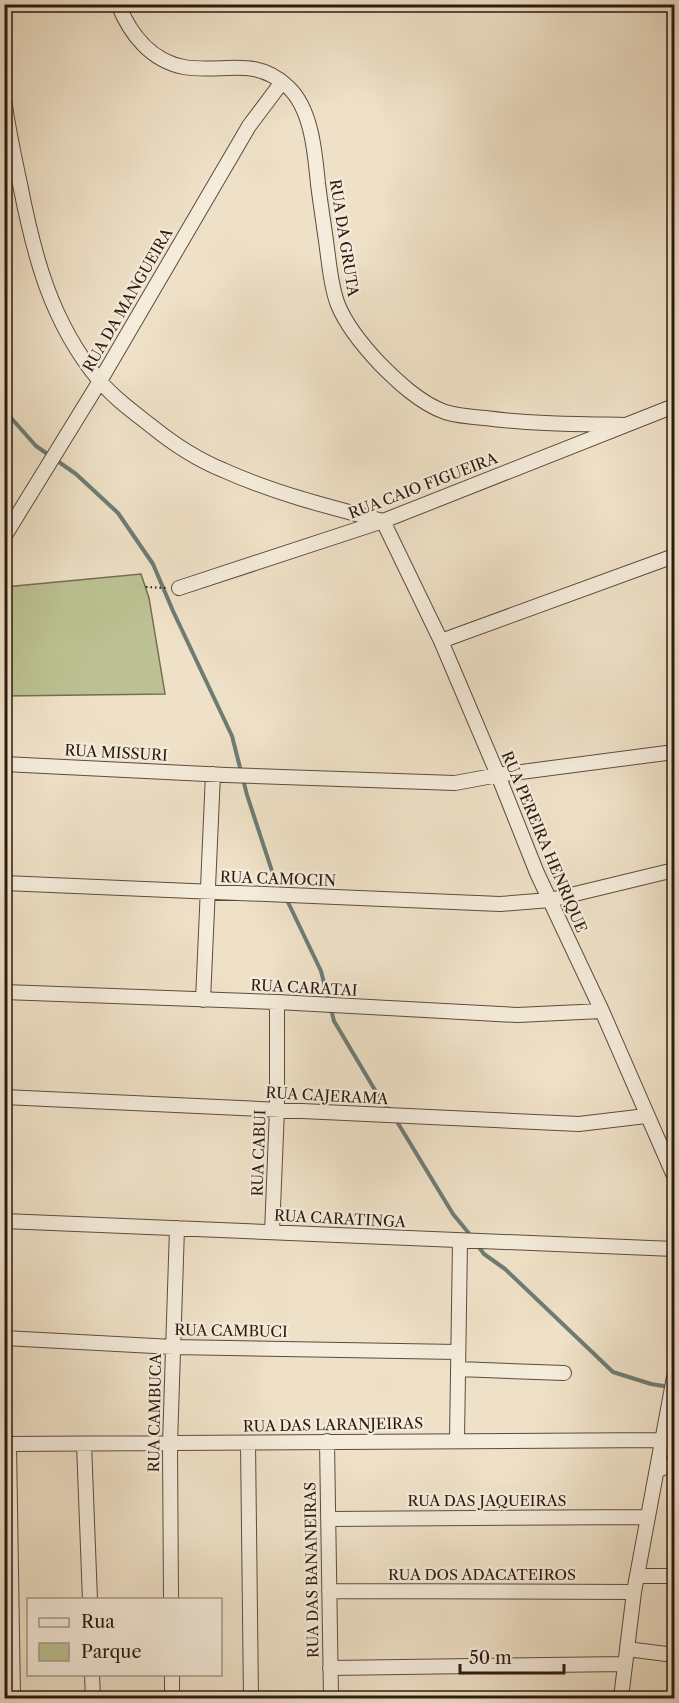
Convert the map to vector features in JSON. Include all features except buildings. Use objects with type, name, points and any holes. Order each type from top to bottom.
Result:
[{"type":"street","name":"RUA DA GRUTA","points":[[118,4],[126,22],[142,45],[162,60],[185,67],[242,67],[260,70],[269,73],[289,88],[300,103],[314,144],[330,271],[338,304],[364,348],[421,399],[444,412],[460,416],[541,424],[626,425]]},
{"type":"street","name":"RUA DA MANGUEIRA","points":[[4,537],[66,439],[249,126],[282,82]]},
{"type":"street","points":[[4,99],[29,233],[41,274],[57,314],[79,353],[100,381],[135,414],[177,447],[222,470],[296,497],[383,521]]},
{"type":"street","name":"RUA CAIO FIGUEIRA","points":[[179,588],[383,521],[675,406]]},
{"type":"street","name":"RUA PEREIRA HENRIQUE","points":[[383,521],[441,641],[549,900],[602,1011],[646,1116],[675,1176]]},
{"type":"street","points":[[441,641],[675,556]]},
{"type":"street","name":"RUA MISSURI","points":[[4,764],[455,783],[498,775],[675,752]]},
{"type":"street","points":[[203,1000],[207,893],[220,774]]},
{"type":"street","name":"RUA CAMOCIN","points":[[4,883],[500,904],[549,900],[675,870]]},
{"type":"street","name":"RUA CARATAI","points":[[4,992],[277,1002],[517,1015],[602,1011]]},
{"type":"street","name":"RUA CABUI","points":[[272,1233],[277,1109],[277,1002]]},
{"type":"street","name":"RUA CAJERAMA","points":[[4,1097],[579,1124],[646,1116]]},
{"type":"street","name":"RUA CARATINGA","points":[[4,1221],[675,1249]]},
{"type":"street","name":"RUA CAMBUCA","points":[[171,1598],[170,1444],[177,1228]]},
{"type":"street","points":[[457,1440],[462,1241]]},
{"type":"street","name":"RUA CAMBUCI","points":[[4,1338],[173,1347],[458,1353]]},
{"type":"street","points":[[458,1369],[564,1373]]},
{"type":"street","points":[[621,1698],[634,1592],[675,1377]]},
{"type":"street","name":"RUA DAS LARANJEIRAS","points":[[7,1444],[662,1440]]},
{"type":"street","name":"RUA DAS BANANEIRAS","points":[[327,1441],[331,1698]]},
{"type":"street","points":[[248,1443],[250,1698]]},
{"type":"street","points":[[7,1444],[13,1698]]},
{"type":"street","points":[[84,1444],[90,1598]]},
{"type":"street","points":[[658,1470],[675,1464]]},
{"type":"street","name":"RUA DAS JAQUEIRAS","points":[[328,1519],[647,1517]]},
{"type":"street","points":[[637,1576],[675,1576]]},
{"type":"street","name":"RUA DOS ADACATEIROS","points":[[329,1591],[634,1592]]},
{"type":"street","points":[[627,1649],[675,1655]]},
{"type":"street","points":[[330,1668],[626,1664]]},
{"type":"street","points":[[92,1676],[93,1698]]},
{"type":"street","points":[[172,1676],[172,1698]]},
{"type":"path","points":[[146,587],[151,587]]},
{"type":"green space","points":[[141,574],[149,598],[165,694],[5,696],[5,587]]},
{"type":"waterway","points":[[4,410],[36,446],[76,474],[118,513],[153,564],[232,736],[247,795],[272,871],[283,892]]},
{"type":"waterway","points":[[286,898],[321,971],[329,1002]]},
{"type":"waterway","points":[[331,1009],[334,1021],[390,1111]]},
{"type":"waterway","points":[[396,1120],[453,1214],[472,1237]]},
{"type":"waterway","points":[[478,1246],[613,1372],[651,1384],[670,1387]]}]
